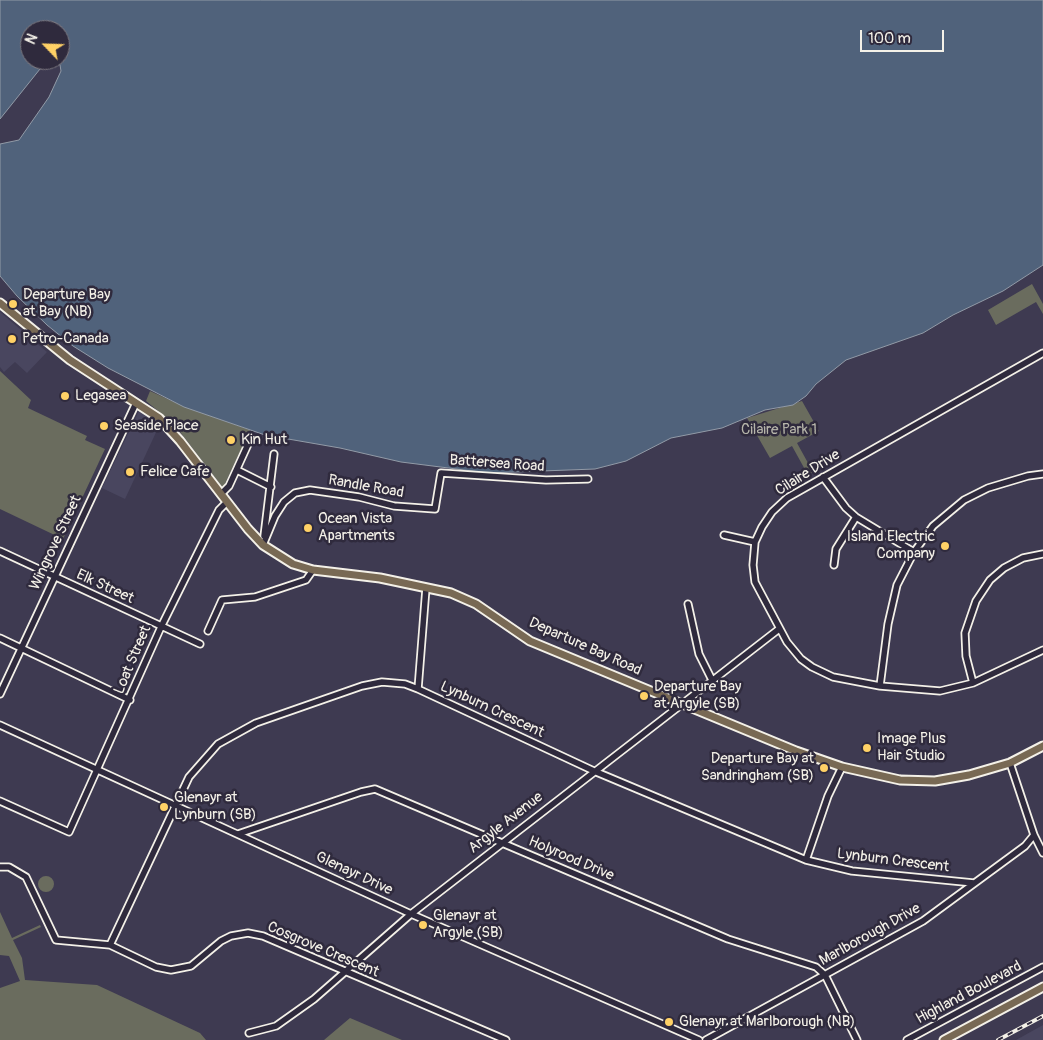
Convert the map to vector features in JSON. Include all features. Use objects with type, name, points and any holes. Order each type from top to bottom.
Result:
[{"type":"main road","name":"Departure Bay Road","points":[[0,303],[70,360],[166,425],[263,545],[293,564],[313,570],[380,578],[451,593],[476,604],[530,641],[796,751],[842,767],[900,780],[935,781],[969,776],[1010,763],[1043,746]]},
{"type":"main road","points":[[944,1040],[1043,987]]},
{"type":"street","name":"Cilaire Drive","points":[[1043,353],[823,476],[788,498],[772,512],[755,542],[755,582],[779,629],[791,648],[812,668],[833,677],[880,686],[940,691],[973,682],[1043,650]]},
{"type":"street","name":"Wingrove Street","points":[[0,694],[136,403]]},
{"type":"street","points":[[221,494],[230,486],[250,440]]},
{"type":"street","points":[[263,545],[274,454]]},
{"type":"street","points":[[237,470],[270,486]]},
{"type":"street","name":"Battersea Road","points":[[435,509],[441,473],[546,480],[588,479]]},
{"type":"street","points":[[880,686],[888,624],[897,585],[914,552],[933,526],[964,500],[988,488],[1028,476],[1043,474]]},
{"type":"street","points":[[823,476],[846,508],[856,517],[914,552]]},
{"type":"street","name":"Randle Road","points":[[263,545],[275,516],[284,502],[295,493],[310,490],[359,497],[394,506],[435,509]]},
{"type":"street","name":"Loat Street","points":[[0,801],[69,832],[130,700],[161,627],[219,510],[227,502]]},
{"type":"street","points":[[834,565],[836,549],[856,517]]},
{"type":"street","points":[[724,536],[755,542]]},
{"type":"street","name":"Elk Street","points":[[0,551],[200,644]]},
{"type":"street","points":[[973,682],[966,656],[965,633],[976,601],[990,580],[1004,568],[1023,558],[1043,554]]},
{"type":"street","points":[[208,631],[222,600],[255,597],[306,580],[313,570]]},
{"type":"street","points":[[418,689],[426,588]]},
{"type":"street","points":[[688,604],[699,654],[712,680]]},
{"type":"street","name":"Argyle Avenue","points":[[249,1033],[276,1026],[346,973],[411,914],[779,629]]},
{"type":"street","points":[[0,638],[130,700]]},
{"type":"street","name":"Lynburn Crescent","points":[[110,945],[189,777],[218,744],[236,733],[362,686],[382,682],[405,684],[418,689],[594,771],[806,860],[852,870],[974,883]]},
{"type":"street","name":"Glenayr Drive","points":[[0,725],[411,914],[699,1040]]},
{"type":"street","points":[[1010,763],[1034,835],[1043,853]]},
{"type":"street","points":[[806,860],[828,796],[842,767]]},
{"type":"street","name":"Holyrood Drive","points":[[238,834],[361,792],[375,789],[728,939],[816,967],[825,975]]},
{"type":"street","name":"Marlborough Drive","points":[[706,1040],[923,921],[1026,846],[1034,835]]},
{"type":"street","name":"Cosgrove Crescent","points":[[0,867],[9,867],[26,877],[56,940],[110,945],[156,967],[182,970],[191,966],[221,941],[231,936],[248,933],[262,936],[506,1040]]},
{"type":"street","name":"Highland Boulevard","points":[[907,1040],[1043,967]]},
{"type":"street","points":[[825,975],[857,1040]]},
{"type":"shaded area","points":[[0,312],[47,352],[27,373],[15,362],[4,372],[0,367]]},
{"type":"shaded area","points":[[139,411],[159,426],[125,499],[102,488]]},
{"type":"shaded area","points":[[1043,1025],[1043,1040],[1016,1040]]},
{"type":"green space","points":[[1032,284],[1043,304],[1043,314],[1036,302],[996,325],[988,310]]},
{"type":"green space","points":[[0,371],[31,400],[28,408],[87,436],[85,440],[105,449],[63,539],[0,509]]},
{"type":"green space","points":[[150,391],[183,406],[250,430],[223,488],[174,424],[146,401]]},
{"type":"green space","name":"Cilaire Park 1","points":[[802,401],[819,431],[797,443],[813,472],[808,475],[792,446],[770,458],[747,418]]},
{"type":"green space","points":[[46,876],[52,878],[54,884],[52,890],[46,892],[40,890],[38,884],[40,878]]},
{"type":"green space","points":[[0,912],[12,938],[40,925],[41,927],[13,940],[22,958],[25,980],[97,985],[200,1033],[206,1040],[0,1040],[0,988],[20,981],[9,956],[0,955]]},
{"type":"green space","points":[[350,1018],[402,1040],[324,1040]]},
{"type":"water","points":[[0,0],[1043,0],[1043,265],[1003,291],[953,315],[923,333],[846,360],[816,384],[806,396],[793,405],[765,410],[722,428],[671,438],[626,461],[595,469],[488,473],[401,462],[340,448],[265,435],[184,407],[108,368],[73,346],[47,325],[17,296],[0,276],[0,144],[19,140],[49,97],[61,70],[70,70],[70,20],[20,20],[20,70],[39,70],[0,119]]},
{"type":"railway","points":[[998,1040],[1043,1016]]},
{"type":"place","name":"Departure Bay at Bay (NB)","points":[[13,304]]},
{"type":"place","name":"Petro-Canada","points":[[12,339]]},
{"type":"place","name":"Legasea","points":[[65,396]]},
{"type":"place","name":"Seaside Place","points":[[104,426]]},
{"type":"place","name":"Kin Hut","points":[[231,440]]},
{"type":"place","name":"Felice Cafe","points":[[130,472]]},
{"type":"place","name":"Ocean Vista Apartments","points":[[308,528]]},
{"type":"place","name":"Island Electric Company","points":[[945,546]]},
{"type":"place","name":"Departure Bay at Argyle (SB)","points":[[644,696]]},
{"type":"place","name":"Image Plus Hair Studio","points":[[867,748]]},
{"type":"place","name":"Departure Bay at Sandringham (SB)","points":[[824,768]]},
{"type":"place","name":"Glenayr at Lynburn (SB)","points":[[164,807]]},
{"type":"place","name":"Glenayr at Argyle (SB)","points":[[423,925]]},
{"type":"place","name":"Glenayr at Marlborough (NB)","points":[[669,1022]]}]
